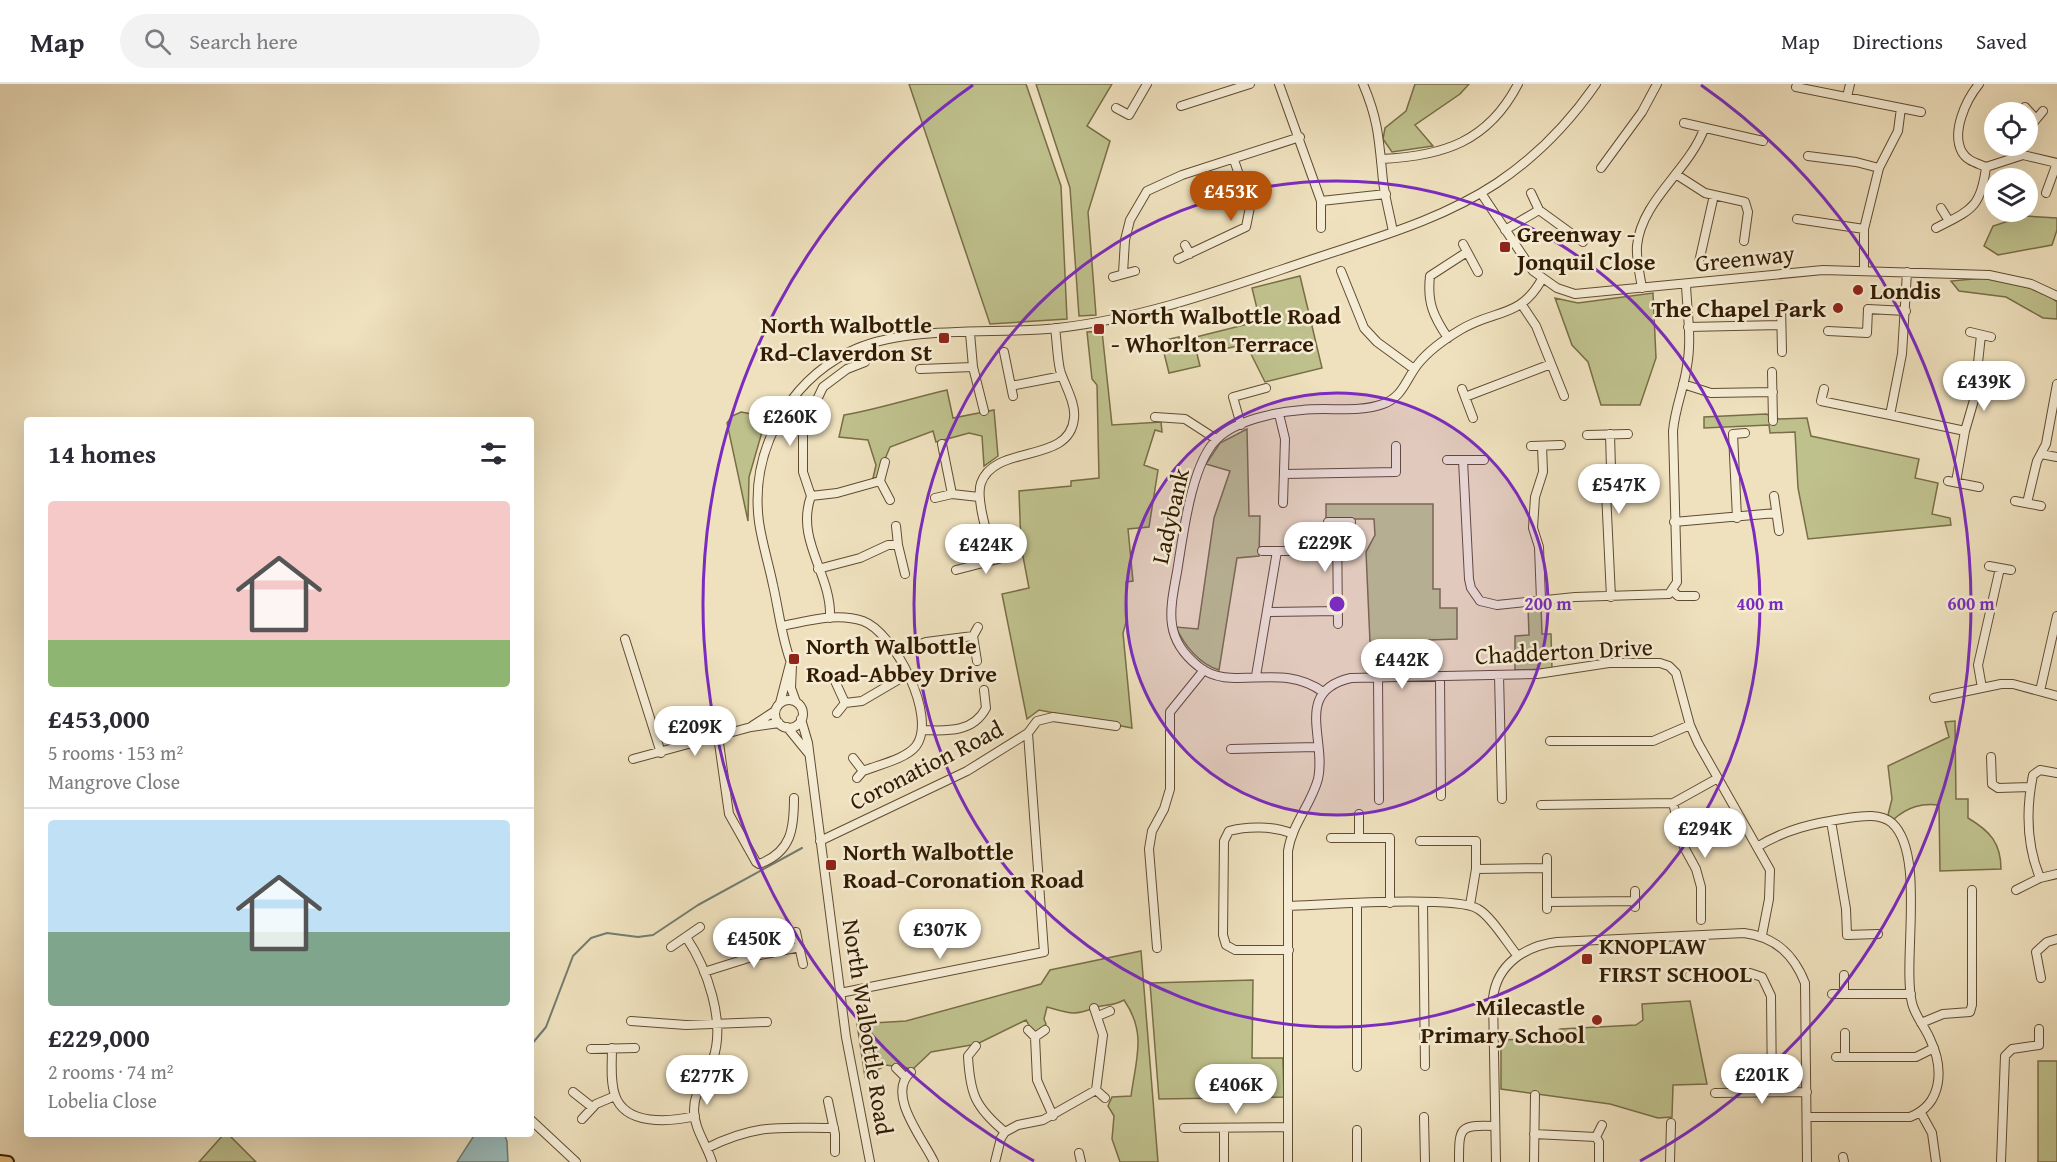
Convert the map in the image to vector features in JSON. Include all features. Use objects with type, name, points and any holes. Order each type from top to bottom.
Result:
[{"type":"highway","points":[[0,1161],[8,1162]]},
{"type":"street","points":[[1116,108],[1129,115],[1147,84]]},
{"type":"street","points":[[1184,102],[1250,84]]},
{"type":"street","points":[[1279,84],[1300,137],[1321,201],[1321,228]]},
{"type":"street","points":[[1363,84],[1374,109],[1393,232]]},
{"type":"street","points":[[1382,159],[1432,154],[1472,137],[1489,125],[1518,84]]},
{"type":"street","name":"North Walbottle Road","points":[[870,1162],[858,1106],[840,993],[809,754],[801,719],[802,710],[791,688],[790,662],[759,521],[761,466],[768,440],[792,399],[818,372],[849,352],[893,338],[1055,328],[1145,312],[1393,232],[1436,215],[1481,193],[1514,171],[1547,143],[1596,84]]},
{"type":"street","points":[[1601,168],[1642,112],[1657,84]]},
{"type":"street","points":[[1847,97],[1850,84]]},
{"type":"street","points":[[1979,84],[1969,99],[1958,131],[1962,153],[1970,160],[1986,167],[2020,156]]},
{"type":"street","points":[[1796,87],[1921,112]]},
{"type":"street","points":[[1864,271],[1864,229],[1879,168],[1898,131],[1901,108]]},
{"type":"street","points":[[2038,118],[2043,111]]},
{"type":"street","points":[[1683,123],[1762,141]]},
{"type":"street","points":[[1642,288],[1637,246],[1646,218],[1697,148],[1704,129]]},
{"type":"street","points":[[1123,273],[1125,240],[1130,220],[1147,191],[1182,175],[1300,137]]},
{"type":"street","points":[[1808,156],[1856,162],[1879,168]]},
{"type":"street","points":[[2027,156],[2057,163],[2046,193]]},
{"type":"street","points":[[1178,259],[1246,227],[1250,207],[1234,160]]},
{"type":"street","points":[[1936,228],[1977,203],[1983,191],[1986,167]]},
{"type":"street","points":[[1677,175],[1687,184],[1714,195],[1745,202],[1748,212],[1744,241]]},
{"type":"street","name":"Greenway","points":[[1481,193],[1533,271],[1542,279],[1575,294],[1686,285],[1775,273],[1864,271],[1989,275],[2031,284],[2057,296]]},
{"type":"street","points":[[1531,193],[1539,210],[1583,242]]},
{"type":"street","points":[[1321,201],[1386,194]]},
{"type":"street","points":[[1699,262],[1714,195]]},
{"type":"street","points":[[1941,208],[1948,221]]},
{"type":"street","points":[[1505,230],[1539,210]]},
{"type":"street","points":[[1797,219],[1864,229]]},
{"type":"street","points":[[1463,244],[1479,272]]},
{"type":"street","points":[[1185,245],[1190,254]]},
{"type":"street","points":[[1448,338],[1432,314],[1428,295],[1430,276],[1467,252]]},
{"type":"street","points":[[1113,277],[1135,271]]},
{"type":"street","points":[[1341,271],[1364,328],[1377,342],[1414,369]]},
{"type":"street","points":[[1890,415],[1902,354],[1907,272]]},
{"type":"street","points":[[1155,417],[1185,419],[1216,439],[1241,425],[1279,414],[1301,410],[1382,405],[1395,398],[1414,369],[1448,338],[1482,320],[1522,305],[1542,279]]},
{"type":"street","points":[[1463,460],[1471,588],[1480,601],[1489,604],[1665,596],[1673,591],[1677,582],[1672,431],[1675,407],[1683,384],[1689,343],[1686,285]]},
{"type":"street","points":[[1522,305],[1536,326],[1564,396]]},
{"type":"street","points":[[1781,305],[1782,352]]},
{"type":"street","points":[[1828,331],[1867,333],[1868,309],[1906,311]]},
{"type":"street","points":[[1688,327],[1781,325]]},
{"type":"street","points":[[994,560],[979,497],[981,483],[996,464],[1050,447],[1070,432],[1074,418],[1062,376],[1055,328]]},
{"type":"street","points":[[1970,332],[1991,337]]},
{"type":"street","points":[[970,333],[973,367],[984,411]]},
{"type":"street","points":[[1979,487],[1952,482],[1974,400],[1981,335]]},
{"type":"street","points":[[1004,352],[1013,396]]},
{"type":"street","points":[[830,618],[827,589],[818,570],[805,513],[811,496],[803,472],[803,429],[823,387],[847,369],[865,362]]},
{"type":"street","points":[[1473,418],[1463,393],[1551,364]]},
{"type":"street","points":[[920,369],[973,367]]},
{"type":"street","points":[[1772,372],[1773,421]]},
{"type":"street","points":[[1011,386],[1062,376]]},
{"type":"street","points":[[1683,384],[1711,393],[1773,392]]},
{"type":"street","points":[[2027,503],[2037,461],[2046,444],[2057,384]]},
{"type":"street","points":[[1241,425],[1233,397],[1266,388]]},
{"type":"street","points":[[1824,389],[1821,401],[1965,431]]},
{"type":"street","points":[[1279,414],[1285,439],[1283,503]]},
{"type":"street","points":[[1737,518],[1733,434],[1745,433]]},
{"type":"street","points":[[1610,434],[1611,469],[1606,492],[1611,597]]},
{"type":"street","points":[[1587,435],[1628,434]]},
{"type":"street","name":"Ladybank","points":[[1204,670],[1197,666],[1176,639],[1169,618],[1187,511],[1203,460],[1216,439]]},
{"type":"street","points":[[942,444],[952,494]]},
{"type":"street","points":[[1531,446],[1561,445]]},
{"type":"street","points":[[1284,474],[1396,472],[1396,446]]},
{"type":"street","points":[[1541,600],[1539,547],[1533,528],[1535,496],[1543,472],[1542,446]]},
{"type":"street","points":[[2041,454],[2057,457]]},
{"type":"street","points":[[1447,460],[1484,460]]},
{"type":"street","points":[[885,462],[880,481],[890,500]]},
{"type":"street","points":[[811,496],[837,493],[880,481]]},
{"type":"street","points":[[935,498],[952,494],[979,497]]},
{"type":"street","points":[[1774,496],[1779,531]]},
{"type":"street","points":[[2015,501],[2041,506]]},
{"type":"street","points":[[1674,522],[1776,513]]},
{"type":"street","points":[[1328,522],[1351,522]]},
{"type":"street","points":[[1337,522],[1338,624]]},
{"type":"street","points":[[896,526],[905,574]]},
{"type":"street","points":[[818,570],[860,558],[888,545],[898,545]]},
{"type":"street","points":[[1262,551],[1292,550]]},
{"type":"street","points":[[1256,676],[1277,551]]},
{"type":"street","points":[[956,570],[1010,556]]},
{"type":"street","points":[[1989,566],[2011,570]]},
{"type":"street","points":[[1982,688],[1978,665],[2000,568]]},
{"type":"street","points":[[1673,591],[1678,596],[1695,596]]},
{"type":"street","points":[[1268,612],[1338,611]]},
{"type":"street","points":[[2040,691],[2057,616]]},
{"type":"street","points":[[782,626],[830,618],[854,619],[877,627],[897,652],[908,674],[921,715],[922,730],[916,746],[908,753],[860,775],[853,758]]},
{"type":"street","points":[[977,661],[974,636],[978,627]]},
{"type":"street","points":[[897,652],[926,642],[974,636]]},
{"type":"street","points":[[625,639],[661,753]]},
{"type":"street","name":"North Walbottle Road","points":[[778,707],[790,662]]},
{"type":"street","name":"Chadderton Drive","points":[[1323,692],[1340,680],[1378,677],[1559,672],[1609,663],[1660,663],[1670,666],[1676,673],[1689,725],[1770,870],[1771,882],[1762,935]]},
{"type":"street","points":[[1156,948],[1149,849],[1152,831],[1164,809],[1170,789],[1170,712],[1204,670],[1218,678],[1293,676],[1323,692],[1316,710],[1318,777],[1291,833],[1288,851],[1288,1162]]},
{"type":"street","points":[[837,713],[844,703],[861,701],[908,674]]},
{"type":"street","points":[[1499,675],[1502,799]]},
{"type":"street","points":[[1378,677],[1379,801]]},
{"type":"street","points":[[1440,677],[1441,796]]},
{"type":"street","points":[[835,681],[844,703]]},
{"type":"street","points":[[1934,698],[2013,684],[2057,696]]},
{"type":"street","points":[[922,730],[960,729],[975,724],[986,708],[984,690]]},
{"type":"street","points":[[751,727],[788,700],[796,702]]},
{"type":"street","points":[[778,707],[783,725],[809,754]]},
{"type":"street","name":"Coronation Road","points":[[820,841],[967,771],[1028,733],[1037,721],[1053,717],[1116,726]]},
{"type":"street","points":[[633,759],[751,727],[795,726],[801,719]]},
{"type":"street","points":[[1550,741],[1653,741],[1689,725]]},
{"type":"street","points":[[840,993],[1044,951],[1028,733]]},
{"type":"street","points":[[718,736],[724,760],[724,790],[729,814],[759,864],[773,858],[791,838],[794,826],[794,798]]},
{"type":"street","points":[[1231,749],[1317,747]]},
{"type":"street","points":[[1991,757],[1992,784],[1998,788],[2030,787]]},
{"type":"street","points":[[2040,878],[2030,854],[2030,787],[2033,775],[2040,770],[2057,773]]},
{"type":"street","points":[[1541,805],[1673,803],[1718,778]]},
{"type":"street","points":[[1673,803],[1683,847],[1696,869],[1701,887],[1701,920]]},
{"type":"street","points":[[1359,814],[1359,838]]},
{"type":"street","points":[[1757,847],[1780,833],[1831,820],[1879,816],[1890,822],[1898,831],[1907,864],[1911,895],[1911,994],[1913,1006],[1937,1057],[1937,1091],[1934,1099],[1921,1113],[1899,1118],[1807,1117]]},
{"type":"street","points":[[1831,820],[1846,909],[1847,935],[1878,934]]},
{"type":"street","points":[[1289,950],[1235,950],[1226,945],[1223,935],[1224,841],[1229,831],[1240,827],[1281,829],[1291,833]]},
{"type":"street","points":[[1331,838],[1390,838],[1390,903]]},
{"type":"street","points":[[1420,841],[1476,841],[1476,869],[1470,905]]},
{"type":"street","points":[[1547,858],[1547,905],[1635,904],[1635,891]]},
{"type":"street","points":[[1476,869],[1547,868]]},
{"type":"street","points":[[2016,890],[2040,878],[2057,874]]},
{"type":"street","points":[[1921,1023],[1943,1014],[1970,1012],[1972,1005],[1972,891]]},
{"type":"street","points":[[1289,906],[1357,903],[1470,905],[1481,911],[1517,956]]},
{"type":"street","points":[[1357,903],[1358,1067]]},
{"type":"street","points":[[1423,903],[1425,1065]]},
{"type":"street","points":[[671,947],[700,927]]},
{"type":"street","points":[[796,932],[803,964]]},
{"type":"street","points":[[1496,1162],[1494,986],[1507,965],[1517,956],[1542,944],[1744,933],[1762,935],[1780,945],[1789,955],[1805,983],[1807,1162]]},
{"type":"street","points":[[686,937],[704,972],[716,1024],[715,1052],[696,1094],[694,1116],[712,1162]]},
{"type":"street","points":[[2041,978],[2036,952],[2041,946],[2057,939]]},
{"type":"street","points":[[704,972],[754,956],[800,947]]},
{"type":"street","points":[[1690,975],[1750,973],[1762,977],[1771,996],[1772,1092]]},
{"type":"street","points":[[1844,975],[1844,994]]},
{"type":"street","points":[[1832,994],[1911,994]]},
{"type":"street","points":[[1094,1008],[1098,1016],[1103,1044],[1096,1090]]},
{"type":"street","points":[[1098,1016],[1110,1011]]},
{"type":"street","points":[[631,1021],[716,1024],[767,1022]]},
{"type":"street","points":[[2001,1162],[2005,1056],[2012,1049],[2039,1045],[2039,1029]]},
{"type":"street","points":[[1028,1030],[1035,1037],[1037,1080],[1053,1116]]},
{"type":"street","points":[[1035,1037],[1045,1030]]},
{"type":"street","points":[[1845,1033],[1845,1057]]},
{"type":"street","points":[[969,1053],[976,1046]]},
{"type":"street","points":[[612,1048],[615,1096],[626,1110],[639,1116],[666,1120],[694,1116]]},
{"type":"street","points":[[591,1049],[635,1048]]},
{"type":"street","points":[[1836,1057],[1916,1057],[1934,1048]]},
{"type":"street","points":[[960,1049],[969,1053]]},
{"type":"street","points":[[969,1053],[974,1098],[987,1118],[1005,1132]]},
{"type":"street","points":[[896,1068],[908,1074],[902,1093],[908,1117],[934,1162]]},
{"type":"street","points":[[1096,1090],[1105,1098]]},
{"type":"street","points":[[995,1162],[1000,1138],[1005,1132],[1018,1125],[1033,1124],[1053,1116],[1096,1090]]},
{"type":"street","points":[[573,1092],[592,1107]]},
{"type":"street","points":[[1715,1093],[1807,1092]]},
{"type":"street","points":[[1534,1162],[1535,1095]]},
{"type":"street","points":[[582,1119],[592,1107],[615,1096]]},
{"type":"street","points":[[828,1101],[834,1128],[835,1152]]},
{"type":"street","points":[[1921,1113],[1932,1134],[1936,1162]]},
{"type":"street","points":[[1424,1118],[1425,1162]]},
{"type":"street","points":[[534,1123],[576,1162]]},
{"type":"street","points":[[1670,1162],[1671,1123]]},
{"type":"street","points":[[1459,1162],[1459,1135],[1462,1129],[1469,1125],[1494,1126]]},
{"type":"street","points":[[1596,1137],[1602,1125]]},
{"type":"street","points":[[707,1148],[736,1134],[759,1128],[782,1126],[834,1128]]},
{"type":"street","points":[[1184,1128],[1288,1127]]},
{"type":"street","points":[[1224,1128],[1224,1162]]},
{"type":"street","points":[[1357,1130],[1357,1162]]},
{"type":"street","points":[[1534,1134],[1596,1137]]},
{"type":"street","points":[[1596,1137],[1599,1142],[1599,1162]]},
{"type":"street","points":[[1079,1153],[1081,1162]]},
{"type":"green space","points":[[909,84],[1026,84],[1061,186],[1067,319],[990,324]]},
{"type":"green space","points":[[1036,84],[1112,84],[1087,126],[1110,141],[1088,212],[1096,315],[1079,316],[1070,188]]},
{"type":"green space","points":[[1415,84],[1469,84],[1460,94],[1415,125],[1433,146],[1392,152],[1383,139],[1385,128],[1406,111]]},
{"type":"green space","points":[[2038,217],[2057,218],[2057,230],[2052,245],[1998,255],[1984,246],[1993,226],[2005,222],[2038,222]]},
{"type":"green space","points":[[1300,276],[1322,368],[1265,382],[1246,344],[1224,349],[1223,344],[1196,350],[1200,366],[1169,373],[1161,341],[1179,337],[1180,341],[1260,321],[1252,288]]},
{"type":"green space","points":[[1984,278],[2041,292],[2057,302],[2057,319],[2043,318],[2006,297],[1959,291],[1951,281]]},
{"type":"green space","points":[[1653,293],[1656,358],[1640,405],[1601,405],[1588,362],[1572,345],[1555,298],[1578,303]]},
{"type":"green space","points":[[1102,331],[1112,425],[1161,422],[1162,432],[1155,430],[1144,465],[1158,470],[1149,527],[1128,529],[1133,581],[1126,582],[1127,619],[1123,633],[1132,728],[1039,710],[1027,719],[1002,594],[1029,588],[1021,546],[1019,491],[1071,486],[1071,481],[1099,478],[1097,385],[1092,379],[1087,332]]},
{"type":"green space","points":[[947,390],[953,418],[994,410],[998,456],[984,466],[982,436],[969,433],[936,442],[933,431],[890,447],[877,478],[873,478],[876,465],[868,440],[839,437],[844,415]]},
{"type":"green space","points":[[741,412],[752,414],[761,421],[762,432],[749,477],[748,521],[727,423],[732,416]]},
{"type":"green space","points":[[1766,414],[1779,419],[1807,418],[1811,436],[1919,459],[1915,478],[1938,483],[1932,514],[1950,518],[1951,525],[1808,539],[1798,488],[1795,432],[1770,433],[1769,425],[1704,428],[1704,417]]},
{"type":"green space","points":[[1247,429],[1249,516],[1260,516],[1259,556],[1237,558],[1219,670],[1205,663],[1193,653],[1176,627],[1198,629],[1214,518],[1230,471],[1206,464],[1220,443]]},
{"type":"green space","points":[[1326,504],[1433,504],[1433,589],[1440,589],[1440,608],[1457,608],[1457,639],[1370,642],[1366,552],[1375,535],[1374,519],[1326,519]]},
{"type":"green space","points":[[1541,605],[1542,634],[1551,634],[1552,669],[1515,670],[1515,636],[1529,635],[1528,606]]},
{"type":"green space","points":[[1955,721],[1956,799],[1968,799],[1968,818],[1993,839],[1999,852],[2001,869],[1940,871],[1939,805],[1915,807],[1904,811],[1894,819],[1888,815],[1892,799],[1888,766],[1949,737],[1945,722]]},
{"type":"green space","points":[[1141,951],[1158,1162],[1120,1162],[1112,1139],[1114,1116],[1108,1106],[1112,1097],[1131,1096],[1137,1058],[1136,1024],[1124,1000],[1077,1013],[1047,1007],[1044,1019],[1046,1024],[1035,1036],[1026,1020],[977,1044],[931,1052],[913,1069],[886,1065],[865,1077],[857,1024],[906,1021],[1041,984],[1050,970]]},
{"type":"green space","points":[[1253,980],[1252,1058],[1283,1058],[1284,1097],[1159,1099],[1150,983]]},
{"type":"green space","points":[[1690,1001],[1707,1084],[1673,1085],[1672,1117],[1658,1118],[1610,1104],[1501,1089],[1501,1040],[1546,1038],[1560,1029],[1636,1025],[1643,1020],[1642,1004]]},
{"type":"green space","points":[[2038,1061],[2057,1061],[2057,1162],[2038,1162]]},
{"type":"green space","points":[[221,1137],[231,1137],[256,1162],[199,1162]]},
{"type":"water","points":[[473,1137],[505,1137],[508,1162],[457,1162]]},
{"type":"waterway","points":[[534,1041],[546,1027],[573,956],[591,938],[607,933],[638,937],[653,935],[698,905],[802,848]]},
{"type":"place","name":"Greenway - Jonquil Close","points":[[1505,247]]},
{"type":"place","name":"Londis","points":[[1858,290]]},
{"type":"place","name":"The Chapel Park","points":[[1838,308]]},
{"type":"place","name":"North Walbottle Road - Whorlton Terrace","points":[[1099,329]]},
{"type":"place","name":"North Walbottle Rd-Claverdon St","points":[[944,338]]},
{"type":"place","name":"North Walbottle Road-Abbey Drive","points":[[794,659]]},
{"type":"place","name":"North Walbottle Road-Coronation Road","points":[[831,865]]},
{"type":"place","name":"KNOPLAW FIRST SCHOOL","points":[[1587,959]]},
{"type":"place","name":"Milecastle Primary School","points":[[1597,1020]]}]
